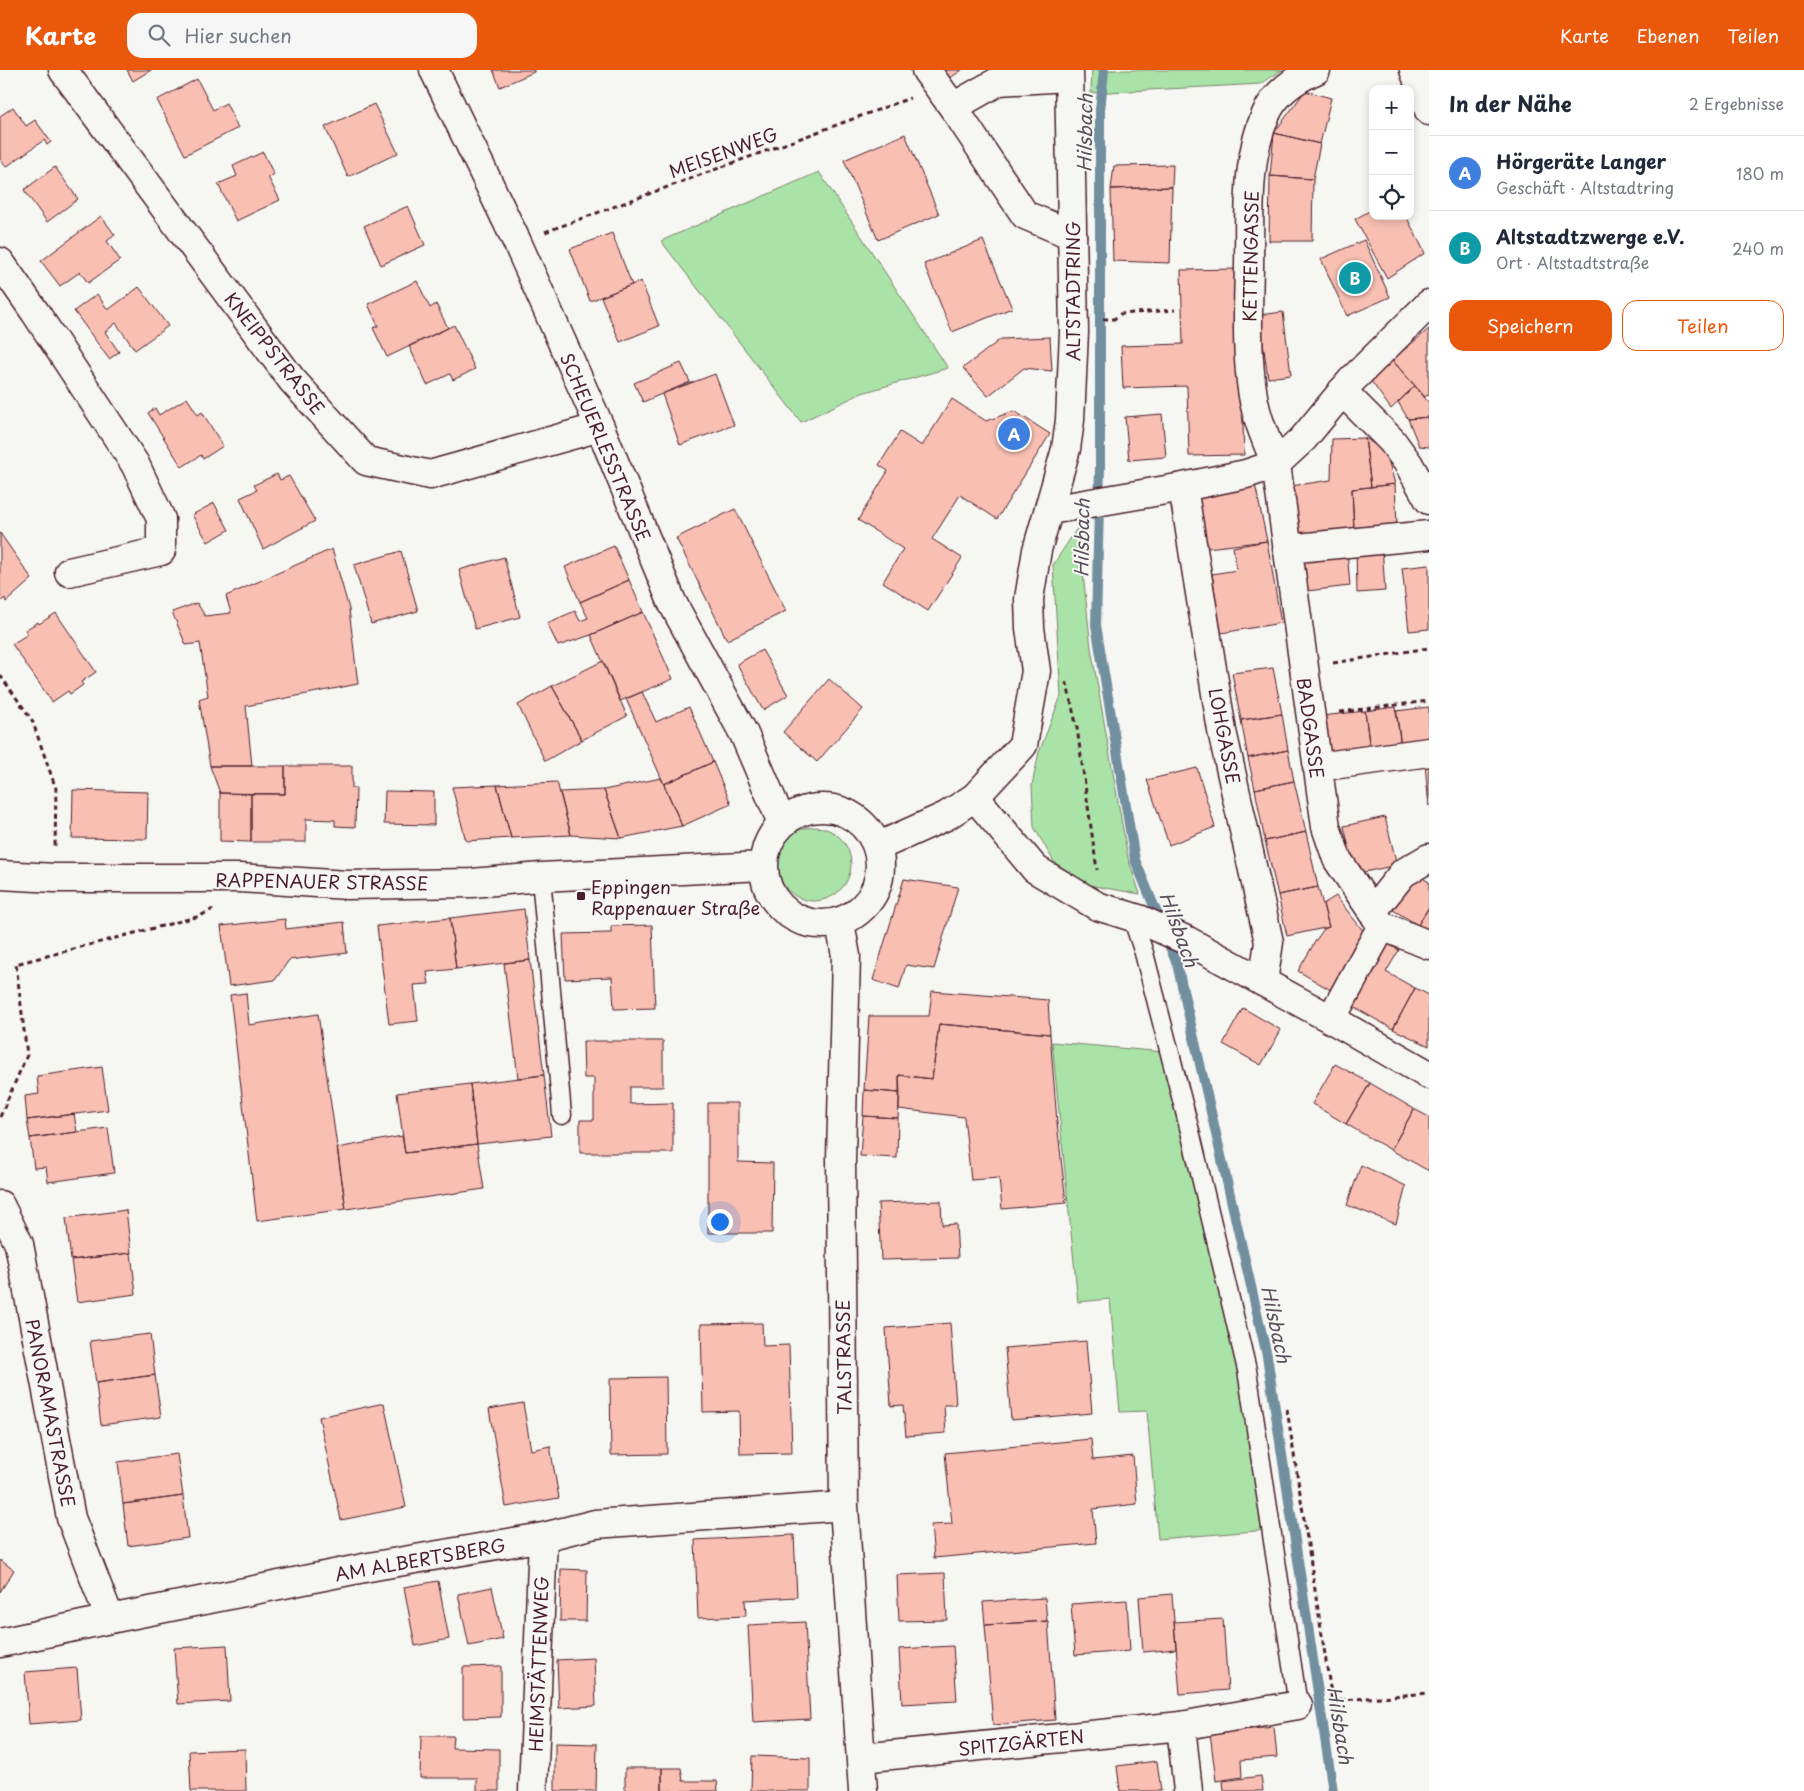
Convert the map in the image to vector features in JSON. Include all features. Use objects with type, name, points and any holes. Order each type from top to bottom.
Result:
[{"type":"street","name":"KNEIPPSTRASSE","points":[[63,70],[292,380],[366,461],[430,475],[600,427]]},
{"type":"street","name":"SCHEUERLESSTRASSE","points":[[434,70],[516,242],[600,427],[672,602],[744,734],[782,823]]},
{"type":"street","name":"KETTENGASSE","points":[[1276,464],[1260,424],[1253,396],[1248,333],[1252,180],[1256,145],[1267,113],[1284,89],[1302,76],[1316,70]]},
{"type":"street","points":[[1414,70],[1429,111]]},
{"type":"street","points":[[1069,73],[939,88],[1025,215],[1072,235]]},
{"type":"street","name":"ALTSTADTRING","points":[[877,847],[946,816],[975,797],[1023,745],[1036,671],[1030,628],[1029,599],[1037,550],[1066,449],[1070,420],[1074,332],[1069,73]]},
{"type":"street","points":[[0,262],[135,464],[162,518],[161,551],[69,572]]},
{"type":"street","points":[[1050,510],[1183,487],[1246,474],[1276,464],[1303,440],[1342,391],[1429,304]]},
{"type":"street","points":[[1342,391],[1392,441],[1408,462],[1429,500]]},
{"type":"street","name":"BADGASSE","points":[[1276,464],[1302,668],[1326,826],[1337,859],[1377,919]]},
{"type":"street","name":"LOHGASSE","points":[[1183,487],[1222,731],[1269,942],[1263,982]]},
{"type":"street","points":[[1287,549],[1429,535]]},
{"type":"street","points":[[1317,767],[1429,752]]},
{"type":"street","points":[[975,797],[1036,870],[1097,906],[1136,918],[1188,941],[1332,1019],[1429,1075]]},
{"type":"street","points":[[821,807],[836,809],[854,816],[870,832],[877,847],[881,864],[878,885],[872,897],[857,914],[840,923],[818,925],[796,919],[779,907],[767,886],[764,866],[767,847],[782,823],[801,812],[821,807]]},
{"type":"street","points":[[1332,1019],[1377,919],[1403,873],[1429,858]]},
{"type":"street","name":"RAPPENAUER STRASSE","points":[[0,875],[55,878],[240,878],[347,885],[472,883],[541,877],[764,866]]},
{"type":"street","points":[[1377,919],[1429,945]]},
{"type":"street","name":"TALSTRASSE","points":[[840,923],[846,956],[841,1159],[844,1506],[863,1791]]},
{"type":"street","name":"PANORAMASTRASSE","points":[[0,1205],[18,1244],[71,1518],[110,1619]]},
{"type":"street","name":"AM ALBERTSBERG","points":[[0,1643],[369,1567],[543,1537],[595,1524],[844,1506]]},
{"type":"street","name":"HEIMSTÄTTENWEG","points":[[533,1791],[543,1537]]},
{"type":"street","name":"SPITZGÄRTEN","points":[[861,1758],[1181,1726],[1298,1705]]},
{"type":"street","points":[[1181,1726],[1188,1791]]},
{"type":"lane","points":[[541,877],[562,1115]]},
{"type":"lane","points":[[1136,918],[1183,1102],[1247,1370],[1298,1705]]},
{"type":"path","name":"MEISENWEG","points":[[516,242],[939,88]]},
{"type":"path","points":[[1114,319],[1120,314],[1175,310]]},
{"type":"path","points":[[1302,668],[1429,648]]},
{"type":"path","points":[[1036,671],[1067,684],[1077,728],[1097,874],[1097,906]]},
{"type":"path","points":[[0,675],[32,720],[56,789],[55,878]]},
{"type":"path","points":[[1310,716],[1429,702]]},
{"type":"path","points":[[0,1117],[27,1055],[16,964],[200,916],[231,900],[240,878]]},
{"type":"path","points":[[1287,1409],[1332,1700],[1429,1693]]},
{"type":"green space","points":[[1092,70],[1282,70],[1261,84],[1091,93]]},
{"type":"green space","points":[[819,172],[948,368],[862,393],[801,422],[661,241]]},
{"type":"green space","points":[[1078,527],[1091,648],[1128,858],[1140,894],[1089,885],[1054,862],[1034,827],[1032,785],[1039,752],[1061,696],[1053,565]]},
{"type":"green space","points":[[807,827],[821,827],[835,833],[845,843],[851,857],[851,871],[845,885],[835,895],[821,901],[807,901],[793,895],[783,885],[777,871],[777,857],[783,843],[793,833]]},
{"type":"green space","points":[[1052,1042],[1164,1052],[1241,1371],[1268,1530],[1158,1539],[1147,1411],[1120,1412],[1110,1299],[1078,1302]]},
{"type":"building","points":[[127,70],[151,70],[133,81]]},
{"type":"building","points":[[493,70],[534,70],[534,72],[500,87]]},
{"type":"building","points":[[941,70],[962,70],[947,80]]},
{"type":"building","points":[[197,79],[213,110],[226,103],[238,128],[185,155],[157,100]]},
{"type":"building","points":[[1305,91],[1331,98],[1320,144],[1274,133]]},
{"type":"building","points":[[374,104],[398,153],[348,177],[325,127]]},
{"type":"building","points":[[13,107],[26,126],[35,120],[51,142],[47,145],[44,140],[6,167],[0,159],[0,116]]},
{"type":"building","points":[[1274,133],[1320,144],[1313,179],[1270,176]]},
{"type":"building","points":[[905,134],[939,214],[878,240],[844,160]]},
{"type":"building","points":[[263,152],[274,175],[268,177],[280,200],[236,221],[218,184],[237,176],[233,166]]},
{"type":"building","points":[[1173,165],[1172,187],[1111,189],[1114,166]]},
{"type":"building","points":[[55,167],[78,199],[47,222],[24,190]]},
{"type":"building","points":[[1270,176],[1313,179],[1312,241],[1269,241]]},
{"type":"building","points":[[1172,187],[1170,263],[1113,261],[1111,189]]},
{"type":"building","points":[[408,206],[425,245],[381,265],[364,226]]},
{"type":"building","points":[[1369,211],[1369,220],[1408,220],[1425,253],[1387,278],[1355,219]]},
{"type":"building","points":[[101,216],[115,235],[107,241],[120,260],[88,283],[80,272],[60,286],[41,261]]},
{"type":"building","points":[[612,233],[632,285],[590,301],[570,249]]},
{"type":"building","points":[[983,240],[1012,308],[952,332],[924,264]]},
{"type":"building","points":[[1364,240],[1390,297],[1347,316],[1321,259]]},
{"type":"building","points":[[1238,269],[1244,455],[1189,456],[1187,386],[1123,388],[1121,346],[1183,344],[1181,270]]},
{"type":"building","points":[[417,281],[430,308],[436,304],[448,328],[387,357],[373,328],[378,326],[368,304]]},
{"type":"building","points":[[641,281],[659,326],[620,342],[601,297]]},
{"type":"building","points":[[139,287],[168,326],[135,350],[116,323],[105,332],[119,352],[109,359],[74,311],[97,294],[108,310]]},
{"type":"building","points":[[1283,312],[1291,375],[1268,378],[1259,315]]},
{"type":"building","points":[[454,325],[475,369],[453,380],[450,374],[427,385],[409,346]]},
{"type":"building","points":[[1429,329],[1429,394],[1425,397],[1392,360]]},
{"type":"building","points":[[1050,337],[1052,371],[1024,368],[988,396],[963,368],[1001,339]]},
{"type":"building","points":[[1392,360],[1415,386],[1391,409],[1371,381]]},
{"type":"building","points":[[681,363],[690,382],[643,402],[634,383]]},
{"type":"building","points":[[715,374],[734,425],[680,445],[662,394]]},
{"type":"building","points":[[1415,386],[1429,403],[1429,417],[1408,419],[1398,402]]},
{"type":"building","points":[[187,398],[198,415],[202,412],[223,446],[203,459],[201,455],[182,467],[148,413],[155,408],[159,415]]},
{"type":"building","points":[[952,399],[986,421],[1014,411],[1050,434],[997,519],[960,495],[932,539],[962,558],[928,611],[883,582],[903,549],[858,520],[888,471],[879,465],[900,432],[922,446]]},
{"type":"building","points":[[1162,414],[1166,457],[1129,460],[1125,417]]},
{"type":"building","points":[[1429,417],[1429,447],[1419,446],[1408,419]]},
{"type":"building","points":[[1365,438],[1371,487],[1352,489],[1354,530],[1299,537],[1291,486],[1331,480],[1332,439]]},
{"type":"building","points":[[1365,438],[1386,452],[1395,484],[1371,487]]},
{"type":"building","points":[[277,474],[280,480],[289,476],[315,521],[263,549],[240,498],[257,490],[254,485]]},
{"type":"building","points":[[1255,484],[1267,541],[1207,548],[1197,497]]},
{"type":"building","points":[[1395,484],[1397,525],[1354,530],[1352,489]]},
{"type":"building","points":[[214,503],[229,530],[208,542],[192,515]]},
{"type":"building","points":[[735,509],[786,611],[727,640],[676,538]]},
{"type":"building","points":[[0,533],[32,579],[6,602],[5,598],[0,602]]},
{"type":"building","points":[[1267,541],[1281,623],[1221,633],[1212,574],[1237,570],[1233,547]]},
{"type":"building","points":[[614,546],[629,580],[580,602],[565,567]]},
{"type":"building","points":[[1382,546],[1385,591],[1357,593],[1356,549]]},
{"type":"building","points":[[332,549],[349,609],[358,684],[246,706],[252,766],[210,766],[199,699],[208,696],[200,643],[186,645],[172,612],[197,603],[205,616],[231,613],[226,596]]},
{"type":"building","points":[[401,551],[418,611],[371,624],[354,565]]},
{"type":"building","points":[[1347,551],[1350,586],[1298,592],[1294,556]]},
{"type":"building","points":[[504,557],[520,617],[475,629],[459,570]]},
{"type":"building","points":[[1429,565],[1429,629],[1409,631],[1402,568]]},
{"type":"building","points":[[629,580],[643,612],[591,635],[558,646],[547,623],[575,611],[580,621],[588,618],[580,602]]},
{"type":"building","points":[[643,612],[673,679],[620,701],[591,635]]},
{"type":"building","points":[[56,613],[96,672],[81,682],[83,685],[70,694],[68,691],[52,702],[12,644],[28,634],[25,630]]},
{"type":"building","points":[[762,650],[788,695],[763,710],[737,664]]},
{"type":"building","points":[[603,661],[627,716],[582,740],[552,686]]},
{"type":"building","points":[[1273,668],[1282,714],[1241,720],[1232,673]]},
{"type":"building","points":[[829,679],[863,709],[817,762],[783,732]]},
{"type":"building","points":[[552,686],[582,740],[545,761],[518,705]]},
{"type":"building","points":[[642,692],[656,722],[689,707],[713,762],[664,784],[626,699]]},
{"type":"building","points":[[1396,707],[1401,747],[1370,751],[1365,711]]},
{"type":"building","points":[[1429,707],[1429,743],[1401,747],[1396,711]]},
{"type":"building","points":[[1365,711],[1370,751],[1328,757],[1322,716]]},
{"type":"building","points":[[1282,714],[1288,750],[1248,758],[1241,720]]},
{"type":"building","points":[[1288,750],[1294,781],[1255,789],[1248,758]]},
{"type":"building","points":[[713,762],[731,804],[682,826],[664,784]]},
{"type":"building","points":[[1429,763],[1429,806],[1425,764]]},
{"type":"building","points":[[210,766],[285,766],[285,794],[220,793]]},
{"type":"building","points":[[285,766],[352,766],[352,788],[356,788],[355,827],[335,826],[335,820],[306,819],[306,842],[251,842],[251,794],[285,794]]},
{"type":"building","points":[[1197,768],[1215,827],[1169,845],[1147,780]]},
{"type":"building","points":[[661,778],[682,826],[621,838],[604,790]]},
{"type":"building","points":[[1294,781],[1306,832],[1265,841],[1255,789]]},
{"type":"building","points":[[557,782],[571,835],[511,838],[497,785]]},
{"type":"building","points":[[497,785],[511,838],[466,841],[452,787]]},
{"type":"building","points":[[73,790],[148,792],[147,839],[72,838]]},
{"type":"building","points":[[604,790],[621,838],[571,835],[560,792]]},
{"type":"building","points":[[385,791],[434,792],[434,825],[384,824]]},
{"type":"building","points":[[220,793],[251,794],[251,842],[220,841]]},
{"type":"building","points":[[1385,817],[1397,865],[1355,874],[1344,826]]},
{"type":"building","points":[[1306,832],[1318,887],[1278,895],[1265,841]]},
{"type":"building","points":[[1416,874],[1429,882],[1429,907],[1418,925],[1393,910]]},
{"type":"building","points":[[904,879],[958,887],[934,969],[906,965],[899,989],[873,980]]},
{"type":"building","points":[[1318,887],[1329,927],[1287,936],[1278,895]]},
{"type":"building","points":[[1336,896],[1367,936],[1334,992],[1298,971],[1316,940],[1324,929],[1329,927],[1323,904]]},
{"type":"building","points":[[1429,907],[1429,933],[1418,925]]},
{"type":"building","points":[[524,909],[530,960],[456,969],[450,918]]},
{"type":"building","points":[[450,918],[456,969],[427,972],[429,984],[414,985],[418,1021],[389,1024],[377,926]]},
{"type":"building","points":[[285,919],[286,929],[344,922],[347,953],[289,960],[275,980],[229,986],[221,926]]},
{"type":"building","points":[[652,925],[655,1008],[614,1009],[612,977],[565,979],[563,934],[611,933],[611,926]]},
{"type":"building","points":[[1384,942],[1399,950],[1386,972],[1415,988],[1393,1029],[1350,1005]]},
{"type":"building","points":[[530,960],[544,1075],[518,1078],[504,963]]},
{"type":"building","points":[[1415,988],[1429,995],[1429,1046],[1393,1029]]},
{"type":"building","points":[[932,991],[1048,1000],[1050,1034],[939,1024],[932,1079],[899,1075],[900,1093],[864,1090],[869,1016],[929,1016]]},
{"type":"building","points":[[246,993],[249,1025],[318,1014],[346,1209],[257,1221],[230,995]]},
{"type":"building","points":[[1243,1008],[1281,1030],[1261,1065],[1223,1044]]},
{"type":"building","points":[[939,1024],[1050,1034],[1066,1203],[1002,1209],[999,1178],[971,1180],[964,1117],[899,1109],[899,1075],[932,1079]]},
{"type":"building","points":[[583,1041],[663,1041],[663,1087],[630,1087],[630,1104],[673,1103],[673,1153],[580,1153],[580,1120],[594,1120],[594,1078],[584,1078]]},
{"type":"building","points":[[1335,1064],[1370,1083],[1346,1124],[1312,1104]]},
{"type":"building","points":[[102,1067],[108,1110],[27,1120],[25,1096],[39,1094],[37,1076]]},
{"type":"building","points":[[544,1075],[551,1136],[477,1144],[470,1084]]},
{"type":"building","points":[[1370,1083],[1414,1109],[1391,1150],[1346,1124]]},
{"type":"building","points":[[470,1084],[477,1144],[405,1153],[397,1093]]},
{"type":"building","points":[[864,1090],[900,1093],[898,1118],[863,1116]]},
{"type":"building","points":[[708,1103],[738,1103],[738,1162],[773,1163],[772,1233],[708,1233]]},
{"type":"building","points":[[1414,1109],[1429,1117],[1429,1171],[1391,1150]]},
{"type":"building","points":[[74,1114],[77,1132],[30,1138],[27,1120]]},
{"type":"building","points":[[863,1116],[898,1118],[897,1158],[860,1156]]},
{"type":"building","points":[[108,1128],[114,1173],[48,1182],[46,1167],[34,1168],[30,1138]]},
{"type":"building","points":[[402,1136],[405,1153],[477,1144],[484,1189],[346,1209],[337,1148]]},
{"type":"building","points":[[1361,1165],[1406,1186],[1396,1224],[1347,1205]]},
{"type":"building","points":[[941,1201],[942,1225],[956,1224],[958,1258],[881,1260],[878,1203]]},
{"type":"building","points":[[126,1210],[131,1253],[71,1260],[66,1218]]},
{"type":"building","points":[[131,1253],[136,1294],[77,1302],[71,1260]]},
{"type":"building","points":[[762,1323],[763,1346],[789,1345],[792,1453],[740,1454],[739,1411],[703,1412],[701,1324]]},
{"type":"building","points":[[950,1323],[956,1405],[944,1405],[946,1433],[906,1436],[903,1405],[891,1406],[886,1328]]},
{"type":"building","points":[[150,1334],[155,1375],[96,1383],[90,1341]]},
{"type":"building","points":[[1086,1341],[1092,1413],[1011,1420],[1005,1348]]},
{"type":"building","points":[[155,1375],[161,1417],[101,1425],[96,1383]]},
{"type":"building","points":[[666,1377],[667,1454],[611,1455],[610,1378]]},
{"type":"building","points":[[384,1403],[406,1507],[341,1520],[319,1417]]},
{"type":"building","points":[[523,1403],[531,1450],[550,1446],[559,1498],[506,1507],[489,1409]]},
{"type":"building","points":[[1091,1439],[1093,1460],[1133,1456],[1137,1504],[1093,1509],[1096,1543],[934,1558],[931,1525],[952,1524],[945,1453]]},
{"type":"building","points":[[177,1454],[183,1496],[123,1504],[118,1462]]},
{"type":"building","points":[[183,1496],[188,1538],[128,1546],[123,1504]]},
{"type":"building","points":[[794,1535],[797,1597],[745,1600],[746,1616],[698,1618],[695,1540]]},
{"type":"building","points":[[0,1560],[14,1570],[0,1592]]},
{"type":"building","points":[[561,1569],[587,1570],[586,1621],[560,1621]]},
{"type":"building","points":[[945,1573],[947,1620],[899,1621],[897,1575]]},
{"type":"building","points":[[438,1581],[449,1639],[415,1646],[404,1587]]},
{"type":"building","points":[[492,1587],[503,1639],[469,1646],[458,1594]]},
{"type":"building","points":[[1172,1594],[1176,1649],[1143,1652],[1139,1597]]},
{"type":"building","points":[[1045,1598],[1047,1621],[985,1625],[983,1602]]},
{"type":"building","points":[[1127,1600],[1130,1651],[1075,1655],[1071,1604]]},
{"type":"building","points":[[1223,1619],[1228,1690],[1180,1694],[1174,1622]]},
{"type":"building","points":[[1048,1621],[1055,1720],[993,1725],[985,1625]]},
{"type":"building","points":[[805,1622],[810,1719],[753,1722],[748,1625]]},
{"type":"building","points":[[227,1645],[230,1701],[178,1704],[174,1648]]},
{"type":"building","points":[[953,1646],[957,1701],[902,1704],[899,1649]]},
{"type":"building","points":[[594,1658],[596,1706],[559,1708],[557,1660]]},
{"type":"building","points":[[501,1666],[501,1717],[463,1718],[463,1667]]},
{"type":"building","points":[[77,1668],[81,1720],[29,1724],[25,1672]]},
{"type":"building","points":[[1274,1727],[1277,1757],[1241,1760],[1242,1777],[1216,1781],[1210,1733]]},
{"type":"building","points":[[421,1736],[453,1736],[452,1748],[499,1749],[499,1791],[477,1791],[477,1778],[420,1778]]},
{"type":"building","points":[[555,1743],[597,1744],[596,1791],[555,1791]]},
{"type":"building","points":[[245,1749],[246,1791],[191,1791],[189,1751]]},
{"type":"building","points":[[752,1756],[810,1758],[810,1791],[751,1791]]},
{"type":"building","points":[[1157,1761],[1161,1791],[1120,1791],[1117,1766]]},
{"type":"building","points":[[625,1768],[662,1768],[662,1791],[625,1791]]},
{"type":"building","points":[[662,1768],[681,1768],[683,1781],[717,1781],[718,1791],[662,1791]]},
{"type":"building","points":[[1261,1776],[1263,1791],[1224,1791],[1223,1781]]},
{"type":"waterway","name":"Hilsbach","points":[[1104,70],[1100,110],[1100,467],[1096,625],[1135,860],[1161,923]]},
{"type":"waterway","name":"Hilsbach","points":[[1166,937],[1177,964],[1267,1356],[1333,1791]]},
{"type":"place","name":"Altstadtzwerge e.V.","points":[[1355,278]]},
{"type":"place","name":"Hörgeräte Langer","points":[[1014,434]]},
{"type":"place","name":"Eppingen Rappenauer Straße","points":[[581,896]]}]
